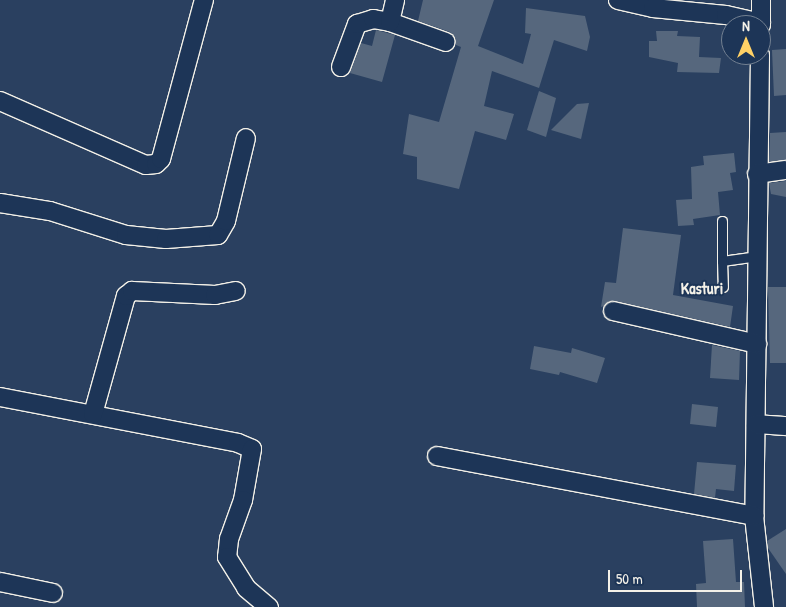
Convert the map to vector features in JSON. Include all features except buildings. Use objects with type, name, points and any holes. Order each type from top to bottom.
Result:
[{"type":"street","points":[[0,101],[146,165],[156,164],[161,159],[204,0]]},
{"type":"street","points":[[390,22],[395,0]]},
{"type":"street","points":[[618,0],[653,8],[726,15]]},
{"type":"street","points":[[761,0],[761,15]]},
{"type":"street","points":[[342,68],[357,24],[373,19],[390,22],[446,42]]},
{"type":"street","points":[[760,65],[758,344],[754,516],[764,607]]},
{"type":"street","points":[[0,203],[50,211],[126,235],[166,239],[218,235],[226,221],[246,138]]},
{"type":"street","points":[[758,174],[786,170]]},
{"type":"street","points":[[94,414],[126,296],[132,291],[215,295],[236,291]]},
{"type":"street","points":[[613,311],[758,344]]},
{"type":"street","points":[[0,397],[238,443],[252,449],[243,500],[229,539],[227,557],[246,588],[269,607]]},
{"type":"street","points":[[756,424],[786,426]]},
{"type":"street","points":[[437,456],[754,516]]},
{"type":"street","points":[[0,582],[53,592]]},
{"type":"lane","points":[[722,221],[723,287]]},
{"type":"lane","points":[[722,261],[758,256]]},
{"type":"district","name":"Kasturi","points":[[702,288]]}]
